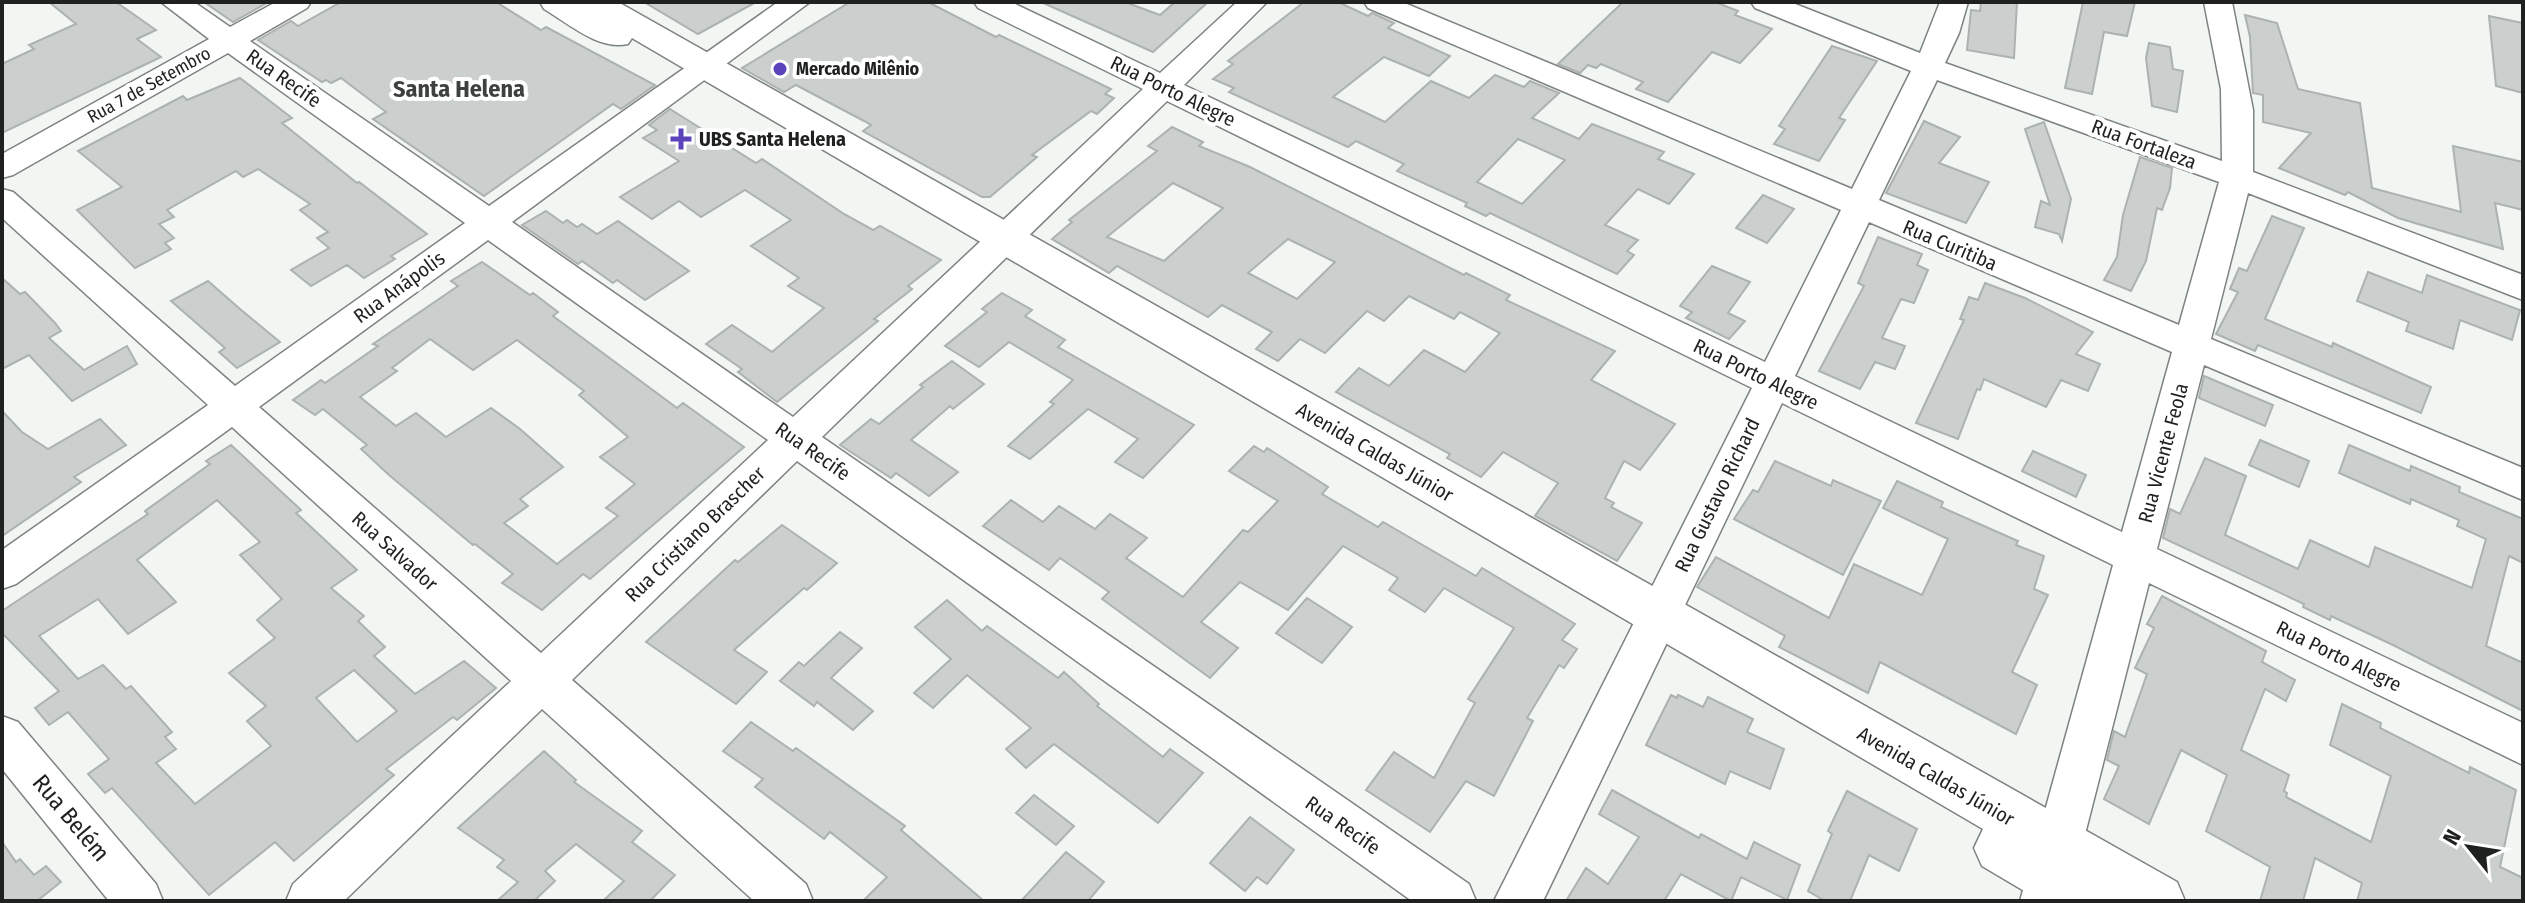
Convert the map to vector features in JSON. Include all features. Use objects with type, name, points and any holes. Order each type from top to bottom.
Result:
[{"type":"main road","name":"Avenida Caldas Júnior","points":[[556,2],[697,73],[1652,628],[2093,901]]},
{"type":"main road","name":"Avenida Caldas Júnior","points":[[594,2],[697,73]]},
{"type":"main road","name":"Avenida Caldas Júnior","points":[[2051,875],[2157,901]]},
{"type":"street","name":"Rua Recife","points":[[175,2],[1452,901]]},
{"type":"street","name":"Rua 7 de Setembro","points":[[2,168],[297,2]]},
{"type":"street","name":"Rua Anápolis","points":[[2,572],[796,2]]},
{"type":"street","name":"Rua Porto Alegre","points":[[988,2],[2523,745]]},
{"type":"street","name":"Rua Cristiano Brascher","points":[[310,901],[1253,2]]},
{"type":"street","name":"Rua Curitiba","points":[[1378,2],[2523,485]]},
{"type":"street","name":"Rua Fortaleza","points":[[1765,2],[1928,67],[2236,177],[2523,288]]},
{"type":"street","name":"Rua Gustavo Richard","points":[[1518,901],[1945,33],[1954,2]]},
{"type":"street","name":"Rua Vicente Feola","points":[[2051,875],[2236,177],[2242,140],[2241,113],[2218,2]]},
{"type":"street","name":"Rua Salvador","points":[[2,200],[789,901]]},
{"type":"street","name":"Rua Belém","points":[[2,736],[139,901]]},
{"type":"building","points":[[49,2],[116,2],[156,30],[137,39],[161,57],[2,133],[2,64],[34,49],[29,45],[76,24]]},
{"type":"building","points":[[204,2],[262,2],[265,4],[233,22]]},
{"type":"building","points":[[341,2],[496,2],[541,30],[546,27],[655,85],[621,109],[613,104],[484,196],[373,119],[386,112],[341,78],[331,83],[326,80],[322,82],[258,40],[291,21],[298,26]]},
{"type":"building","points":[[644,2],[756,2],[698,34]]},
{"type":"building","points":[[850,2],[928,2],[996,37],[999,35],[1111,89],[1105,94],[1114,98],[1097,114],[1091,111],[1032,155],[1037,157],[990,197],[982,197],[863,131],[871,125],[864,121],[796,85],[784,92],[742,68]]},
{"type":"building","points":[[1041,2],[1125,2],[1160,15],[1175,2],[1208,2],[1153,52]]},
{"type":"building","points":[[1304,2],[1338,2],[1368,16],[1372,13],[1394,23],[1388,28],[1450,56],[1429,76],[1384,57],[1333,97],[1385,122],[1431,81],[1469,98],[1495,75],[1524,87],[1530,81],[1559,93],[1532,118],[1579,139],[1592,124],[1664,152],[1658,159],[1694,174],[1669,204],[1638,189],[1605,225],[1638,240],[1627,251],[1634,255],[1617,274],[1490,213],[1486,216],[1465,206],[1467,203],[1397,171],[1404,164],[1356,141],[1348,147],[1229,92],[1234,88],[1213,79],[1233,64],[1228,61]],"holes":[[[1518,139],[1565,160],[1522,204],[1477,182]]]},
{"type":"building","points":[[1623,2],[1715,2],[1738,11],[1735,15],[1772,29],[1740,63],[1712,52],[1668,102],[1636,89],[1643,82],[1601,64],[1596,68],[1588,65],[1580,73],[1558,64]]},
{"type":"building","points":[[1981,2],[2017,2],[2014,58],[1967,50],[1971,10],[1980,11]]},
{"type":"building","points":[[2083,2],[2135,2],[2127,36],[2104,32],[2092,94],[2065,88]]},
{"type":"building","points":[[2245,15],[2277,23],[2298,89],[2360,103],[2372,188],[2461,212],[2453,146],[2523,162],[2523,210],[2495,203],[2503,249],[2398,218],[2348,192],[2345,195],[2279,168],[2311,133],[2263,122],[2263,95],[2253,93],[2250,37]]},
{"type":"building","points":[[2489,16],[2523,23],[2523,93],[2496,86]]},
{"type":"building","points":[[2149,43],[2170,47],[2173,69],[2183,71],[2177,112],[2152,106],[2146,58]]},
{"type":"building","points":[[1832,46],[1877,61],[1839,118],[1845,120],[1819,161],[1774,144],[1785,129],[1779,126]]},
{"type":"building","points":[[240,78],[292,118],[282,123],[427,234],[391,256],[395,259],[364,278],[347,265],[311,286],[291,270],[329,248],[317,238],[328,232],[300,210],[310,204],[258,169],[243,177],[236,171],[167,210],[174,217],[159,224],[174,238],[165,243],[171,249],[135,268],[77,210],[122,187],[78,151],[183,96],[187,100]]},
{"type":"building","points":[[670,109],[756,163],[762,159],[844,214],[873,230],[880,226],[941,260],[908,286],[912,289],[874,319],[878,321],[777,402],[738,372],[742,369],[706,344],[732,325],[772,352],[824,308],[788,286],[799,278],[751,246],[791,220],[745,190],[701,217],[679,201],[652,219],[620,197],[679,161],[643,138],[657,130],[649,125]]},
{"type":"building","points":[[1924,121],[1960,137],[1939,163],[1989,182],[1966,223],[1886,193]]},
{"type":"building","points":[[2044,122],[2071,199],[2062,241],[2059,234],[2035,227],[2041,201],[2050,205],[2025,129]]},
{"type":"building","points":[[1172,127],[1203,142],[1199,146],[1250,167],[1464,275],[1466,273],[1510,295],[1506,300],[1615,351],[1591,380],[1675,424],[1640,470],[1624,461],[1605,498],[1614,503],[1611,507],[1642,523],[1617,561],[1535,516],[1558,483],[1503,452],[1481,477],[1447,458],[1450,454],[1336,392],[1359,368],[1389,386],[1424,350],[1465,372],[1500,333],[1460,312],[1454,319],[1409,296],[1384,321],[1367,311],[1325,353],[1300,339],[1278,361],[1256,349],[1272,332],[1222,305],[1208,317],[1117,266],[1109,273],[1052,239],[1072,222],[1069,220],[1157,151],[1148,146]],"holes":[[[1173,183],[1223,208],[1164,261],[1107,237]],[[1288,239],[1335,262],[1297,299],[1248,273]]]},
{"type":"building","points":[[2140,157],[2172,168],[2170,188],[2162,210],[2157,208],[2146,261],[2131,291],[2104,280],[2117,257],[2123,215]]},
{"type":"building","points":[[1763,195],[1794,209],[1767,243],[1736,228]]},
{"type":"building","points":[[546,211],[563,223],[567,220],[577,227],[582,224],[597,234],[618,221],[689,271],[645,300],[582,261],[578,264],[522,225]]},
{"type":"building","points":[[2272,216],[2304,228],[2265,319],[2332,347],[2333,343],[2431,387],[2421,413],[2258,345],[2255,351],[2216,334],[2238,292],[2230,289],[2239,268],[2247,271]]},
{"type":"building","points":[[1878,237],[1922,254],[1917,265],[1928,270],[1914,303],[1901,299],[1882,338],[1905,346],[1895,369],[1875,362],[1860,389],[1819,371],[1864,286],[1858,283]]},
{"type":"building","points":[[482,262],[530,295],[533,293],[558,312],[553,316],[677,408],[683,403],[744,447],[590,579],[583,574],[542,610],[502,583],[513,574],[389,475],[361,449],[367,445],[323,409],[315,415],[293,400],[321,380],[325,383],[378,346],[373,344],[458,286],[451,281]],"holes":[[[430,339],[473,370],[517,340],[584,391],[579,395],[628,437],[600,457],[635,484],[606,508],[618,516],[557,564],[504,523],[528,506],[520,499],[563,467],[520,429],[491,408],[446,437],[416,413],[396,426],[360,397],[397,371],[392,368]]]},
{"type":"building","points":[[1712,266],[1750,282],[1728,313],[1745,321],[1729,339],[1686,318],[1692,312],[1680,306]]},
{"type":"building","points":[[2368,272],[2422,293],[2427,275],[2520,310],[2512,340],[2460,320],[2453,349],[2406,331],[2409,322],[2357,301]]},
{"type":"building","points":[[2,278],[20,294],[25,292],[55,323],[61,331],[49,338],[84,370],[127,346],[137,364],[72,401],[29,355],[2,369]]},
{"type":"building","points":[[208,281],[280,342],[237,368],[219,352],[225,348],[171,301]]},
{"type":"building","points":[[1985,283],[2025,298],[2093,332],[2076,354],[2100,364],[2088,391],[2061,380],[2046,407],[1984,379],[1980,390],[1977,389],[1958,439],[1916,423],[1964,320],[1960,319],[1969,297],[1978,300]]},
{"type":"building","points":[[1002,293],[1032,310],[1025,316],[1065,340],[1058,347],[1194,425],[1143,478],[1115,462],[1138,439],[1088,409],[1030,459],[1008,446],[1054,404],[1050,402],[1073,380],[1009,342],[979,367],[945,346],[987,312],[982,309]]},
{"type":"building","points":[[952,361],[984,384],[953,409],[950,406],[911,440],[958,472],[929,496],[896,473],[891,478],[840,445],[871,419],[879,424],[923,387],[920,385]]},
{"type":"building","points":[[2204,376],[2273,405],[2265,426],[2199,398]]},
{"type":"building","points":[[2,411],[22,432],[48,449],[100,419],[126,445],[74,477],[81,482],[2,536]]},
{"type":"building","points":[[2260,440],[2309,461],[2299,487],[2249,465]]},
{"type":"building","points":[[231,445],[301,510],[296,513],[357,570],[331,588],[364,616],[358,621],[385,647],[374,656],[415,694],[464,661],[496,688],[457,720],[453,717],[386,769],[394,775],[294,861],[275,842],[209,895],[112,788],[105,793],[88,774],[109,759],[68,712],[49,725],[35,708],[59,691],[2,633],[2,611],[148,514],[145,511],[210,464],[206,461]],"holes":[[[217,500],[260,542],[240,555],[282,599],[257,620],[275,638],[229,673],[266,706],[247,721],[271,746],[195,804],[156,763],[176,749],[165,737],[172,732],[131,686],[126,689],[103,665],[78,679],[39,636],[98,599],[128,634],[176,602],[137,560]],[[354,670],[397,711],[357,742],[316,698]]]},
{"type":"building","points":[[2349,445],[2410,471],[2411,466],[2460,487],[2459,492],[2523,519],[2523,563],[2509,556],[2486,646],[2523,663],[2523,711],[2393,645],[2331,616],[2330,620],[2303,607],[2304,604],[2163,538],[2170,509],[2180,514],[2205,458],[2246,476],[2225,535],[2298,569],[2310,540],[2369,567],[2375,547],[2472,588],[2486,539],[2457,526],[2459,520],[2411,499],[2410,504],[2339,473]]},
{"type":"building","points":[[1254,446],[1264,452],[1267,448],[1328,487],[1322,494],[1378,527],[1383,522],[1476,576],[1482,568],[1575,624],[1562,640],[1577,649],[1564,668],[1559,665],[1527,718],[1533,721],[1494,796],[1466,781],[1430,832],[1366,790],[1394,752],[1434,778],[1475,703],[1468,699],[1514,628],[1444,588],[1425,612],[1389,590],[1398,578],[1343,546],[1288,610],[1240,582],[1201,622],[1238,648],[1210,678],[1102,599],[1109,592],[1060,558],[1049,570],[983,526],[1011,500],[1043,522],[1059,506],[1095,529],[1110,514],[1147,538],[1126,558],[1183,597],[1243,530],[1248,532],[1278,501],[1229,471]]},
{"type":"building","points":[[2033,451],[2086,475],[2076,497],[2022,471]]},
{"type":"building","points":[[1775,461],[1831,486],[1833,480],[1881,501],[1843,575],[1734,519],[1753,490],[1758,492]]},
{"type":"building","points":[[1897,481],[1943,502],[1941,507],[2044,556],[2034,589],[2048,595],[2012,672],[2037,685],[2016,734],[1880,662],[1868,693],[1779,647],[1785,636],[1697,587],[1716,557],[1829,618],[1854,564],[1922,595],[1948,539],[1883,508]]},
{"type":"building","points":[[782,525],[837,563],[734,650],[767,672],[736,704],[646,642],[735,560],[738,562]]},
{"type":"building","points":[[2162,596],[2266,651],[2262,662],[2295,680],[2286,701],[2265,689],[2241,750],[2289,775],[2284,791],[2286,797],[2371,842],[2391,776],[2330,745],[2342,704],[2381,723],[2380,728],[2469,773],[2470,767],[2516,790],[2500,867],[2523,878],[2523,901],[2357,901],[2362,883],[2315,858],[2303,901],[2260,901],[2270,867],[2206,831],[2227,775],[2181,750],[2149,824],[2104,799],[2119,766],[2107,760],[2114,731],[2125,737],[2147,674],[2135,668],[2154,628],[2147,624]]},
{"type":"building","points":[[1307,598],[1352,627],[1322,663],[1276,633]]},
{"type":"building","points":[[947,600],[982,631],[987,626],[1058,678],[1064,672],[1099,704],[1097,706],[1163,757],[1170,749],[1203,773],[1158,823],[1054,744],[1026,768],[1006,749],[1031,728],[967,675],[933,708],[914,693],[951,659],[915,627]]},
{"type":"building","points":[[840,632],[862,648],[831,678],[873,711],[853,730],[817,702],[814,706],[780,681],[799,662],[804,666]]},
{"type":"building","points":[[1671,695],[1677,698],[1678,695],[1703,707],[1708,697],[1753,719],[1747,732],[1784,749],[1770,789],[1730,771],[1725,784],[1646,745]]},
{"type":"building","points":[[751,722],[793,751],[796,748],[905,826],[901,830],[984,901],[863,901],[887,877],[830,832],[824,839],[755,787],[763,779],[723,751]]},
{"type":"building","points":[[544,751],[576,780],[574,782],[642,831],[632,842],[675,875],[650,901],[603,901],[624,881],[576,844],[545,871],[555,881],[534,901],[497,901],[518,882],[497,867],[504,860],[458,828]]},
{"type":"building","points":[[1612,790],[1699,838],[1701,834],[1747,859],[1754,842],[1800,865],[1787,900],[1741,877],[1731,901],[1681,874],[1664,901],[1566,901],[1586,868],[1608,884],[1639,837],[1599,814]]},
{"type":"building","points":[[1847,791],[1917,829],[1899,871],[1869,855],[1850,901],[1825,901],[1808,891],[1832,834],[1828,831]]},
{"type":"building","points":[[1034,795],[1074,826],[1056,845],[1016,813]]},
{"type":"building","points":[[1250,817],[1294,850],[1267,884],[1257,877],[1245,891],[1210,863]]},
{"type":"building","points":[[2,842],[16,862],[20,859],[34,875],[46,866],[61,882],[37,901],[2,901]]},
{"type":"building","points":[[1066,852],[1104,882],[1088,901],[1021,901]]},
{"type":"place","name":"Mercado Milênio","points":[[780,69]]},
{"type":"place","name":"UBS Santa Helena","points":[[681,139]]},
{"type":"district","name":"Santa Helena","points":[[459,89]]}]
